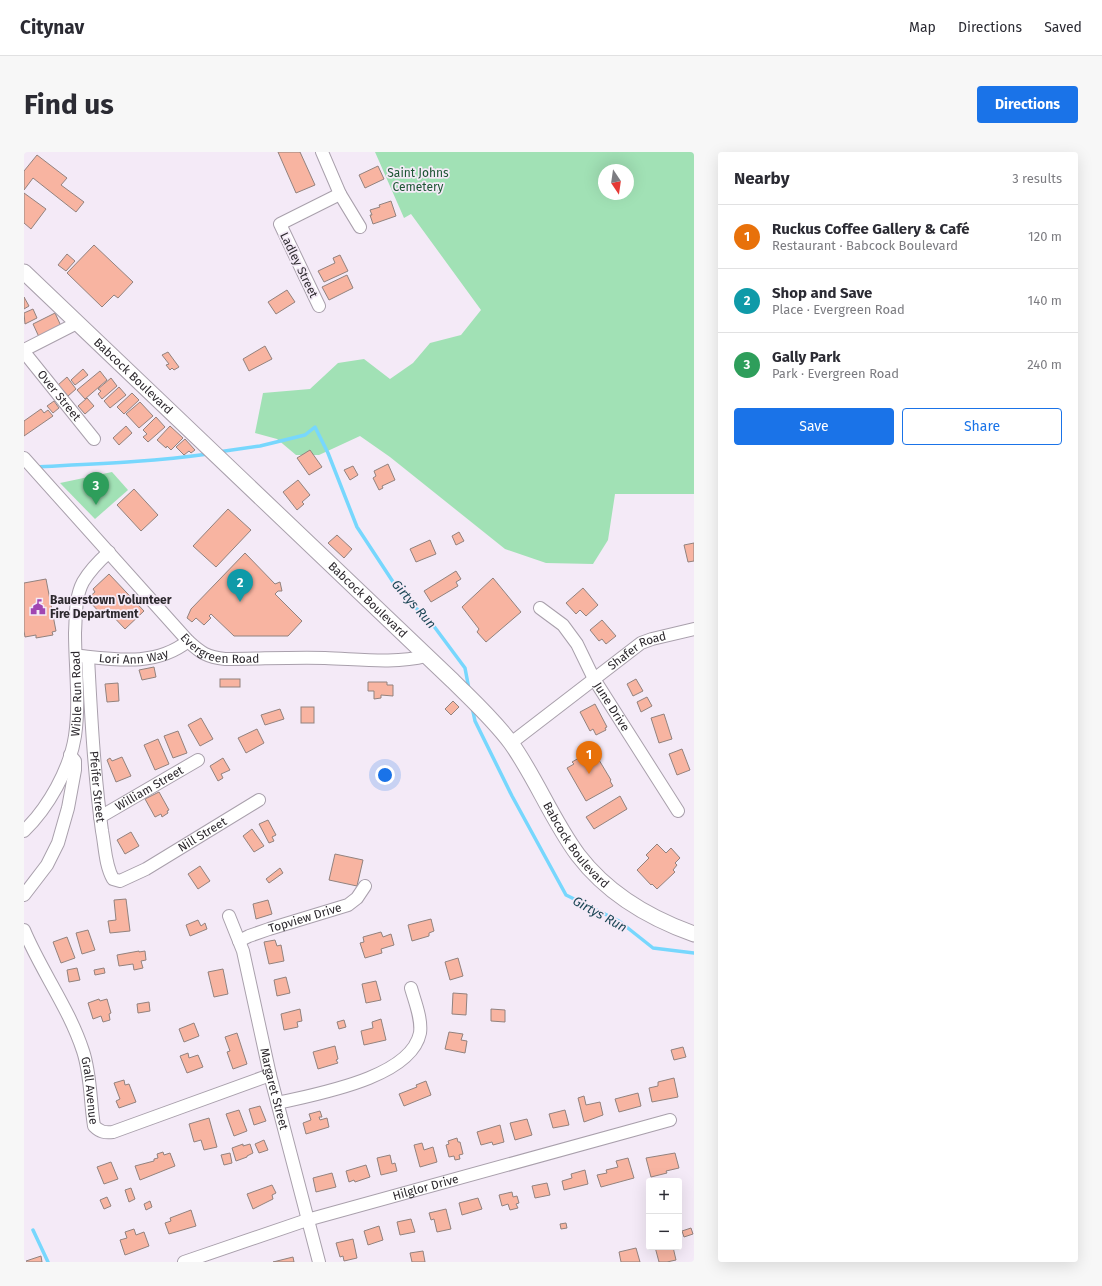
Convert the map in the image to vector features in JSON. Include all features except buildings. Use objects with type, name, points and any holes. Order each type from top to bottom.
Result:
[{"type":"main road","name":"Babcock Boulevard","points":[[24,272],[492,720],[511,743],[567,838],[578,855],[594,874],[614,891],[647,914],[671,926],[694,934]]},
{"type":"street","points":[[322,152],[340,194],[360,228]]},
{"type":"street","name":"Ladley Street","points":[[319,306],[280,224],[340,194]]},
{"type":"street","points":[[24,351],[77,323]]},
{"type":"street","name":"Over Street","points":[[24,351],[94,439]]},
{"type":"street","name":"Evergreen Road","points":[[24,458],[188,641],[198,651],[204,654],[213,658],[225,659],[326,658],[398,660],[415,659],[426,656]]},
{"type":"street","name":"Wible Run Road","points":[[24,831],[43,808],[54,791],[70,755],[75,737],[76,719],[75,655],[78,598],[83,583],[89,573],[109,552]]},
{"type":"street","name":"June Drive","points":[[540,608],[563,625],[577,644],[594,679],[678,811]]},
{"type":"street","name":"Shafer Road","points":[[511,743],[641,643],[652,638],[694,629]]},
{"type":"street","name":"Lori Ann Way","points":[[75,655],[110,660],[152,657],[172,652],[188,641]]},
{"type":"street","name":"Pfeifer Street","points":[[88,657],[93,745],[105,852],[113,879],[120,882],[146,869]]},
{"type":"street","points":[[24,895],[47,864],[58,843],[68,808],[75,770],[75,761],[70,755]]},
{"type":"street","name":"William Street","points":[[100,817],[198,760]]},
{"type":"street","name":"Nill Street","points":[[146,869],[259,800]]},
{"type":"street","name":"Topview Drive","points":[[239,942],[249,936],[269,929],[348,905],[357,898],[364,886]]},
{"type":"street","name":"Margaret Street","points":[[229,916],[243,952],[270,1075],[319,1262]]},
{"type":"street","name":"Grall Avenue","points":[[24,930],[32,949],[72,1025],[83,1051],[88,1075],[94,1126],[98,1130],[106,1133],[113,1132],[270,1075]]},
{"type":"street","points":[[278,1103],[358,1082],[377,1075],[397,1063],[414,1047],[420,1032],[419,1016],[411,988]]},
{"type":"street","name":"Hilglor Drive","points":[[184,1262],[307,1220],[670,1120]]},
{"type":"green space","name":"Saint Johns Cemetery","points":[[375,152],[694,152],[694,494],[615,494],[608,540],[593,564],[546,563],[505,549],[390,457],[360,436],[319,455],[296,455],[277,439],[255,433],[263,393],[310,389],[338,363],[364,359],[390,379],[413,363],[430,343],[461,335],[481,310],[411,214],[404,218]]},
{"type":"green space","points":[[112,472],[128,490],[95,519],[60,483]]},
{"type":"waterway","name":"Girtys Run","points":[[218,452],[260,446],[305,435],[315,427],[328,453],[357,527],[399,591],[433,625],[465,668],[469,689]]},
{"type":"waterway","name":"Girtys Run","points":[[35,467],[144,461],[208,454]]},
{"type":"waterway","name":"Girtys Run","points":[[472,707],[475,721],[512,796],[566,895],[619,921],[653,948],[694,953]]},
{"type":"waterway","points":[[33,1230],[48,1262]]},
{"type":"place","name":"Gally Park","points":[[96,505]]},
{"type":"place","name":"Shop and Save","points":[[240,602]]},
{"type":"place","name":"Bauerstown Volunteer Fire Department","points":[[38,607]]},
{"type":"place","name":"Ruckus Coffee Gallery & Café","points":[[589,774]]}]
